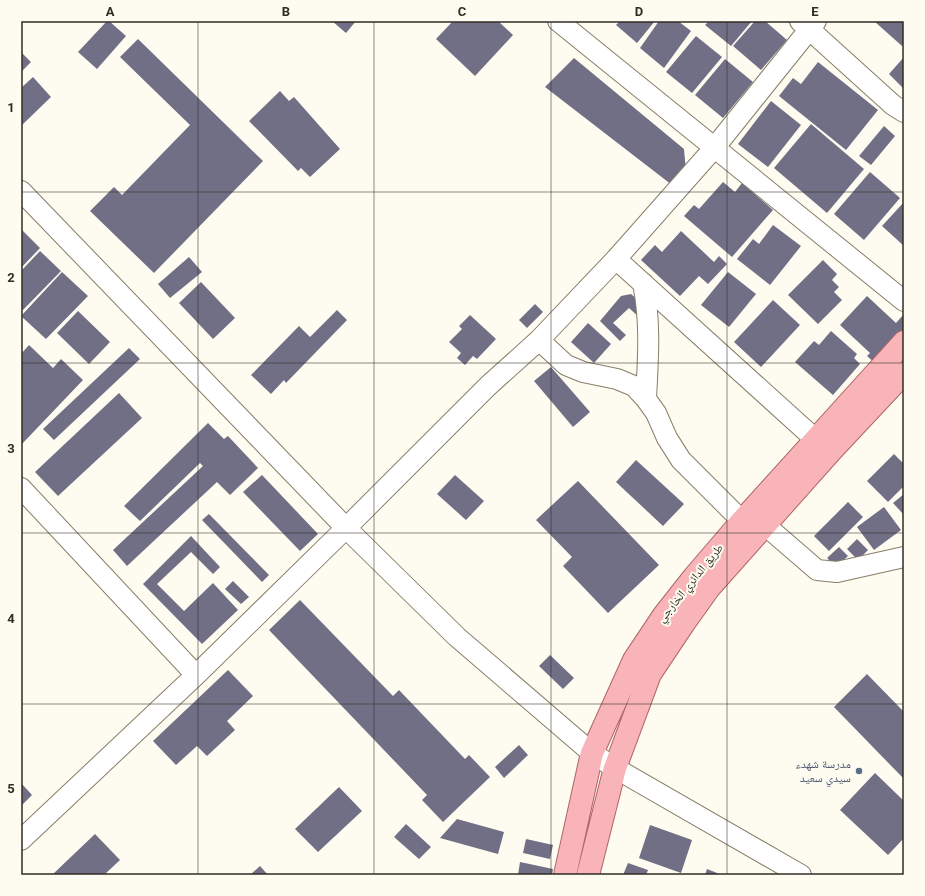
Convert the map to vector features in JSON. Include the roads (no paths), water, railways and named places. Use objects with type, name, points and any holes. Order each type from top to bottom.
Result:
[{"type":"main road","name":"طريق الدائري الخارجي","points":[[564,875],[592,753],[634,660],[664,615],[742,521],[904,342]]},
{"type":"main road","name":"طريق الدائري الخارجي","points":[[588,875],[615,768],[650,674],[709,588],[831,451],[904,373]]},
{"type":"street","points":[[558,21],[904,301]]},
{"type":"street","points":[[21,840],[196,675],[488,386],[539,340],[616,259],[714,147],[809,24],[893,105],[904,112]]},
{"type":"street","points":[[21,191],[346,528],[457,637],[592,753],[615,768],[801,875]]},
{"type":"street","points":[[616,259],[815,439]]},
{"type":"street","points":[[643,283],[648,306],[649,337],[646,399]]},
{"type":"street","points":[[539,340],[566,365],[583,372],[617,379],[634,386],[656,413],[667,438],[681,460],[742,521]]},
{"type":"street","points":[[21,488],[196,675]]},
{"type":"street","points":[[765,525],[817,570],[837,572],[904,557]]},
{"type":"place","name":"مدرسة شهدء سيدي سعيد","points":[[859,771]]}]
